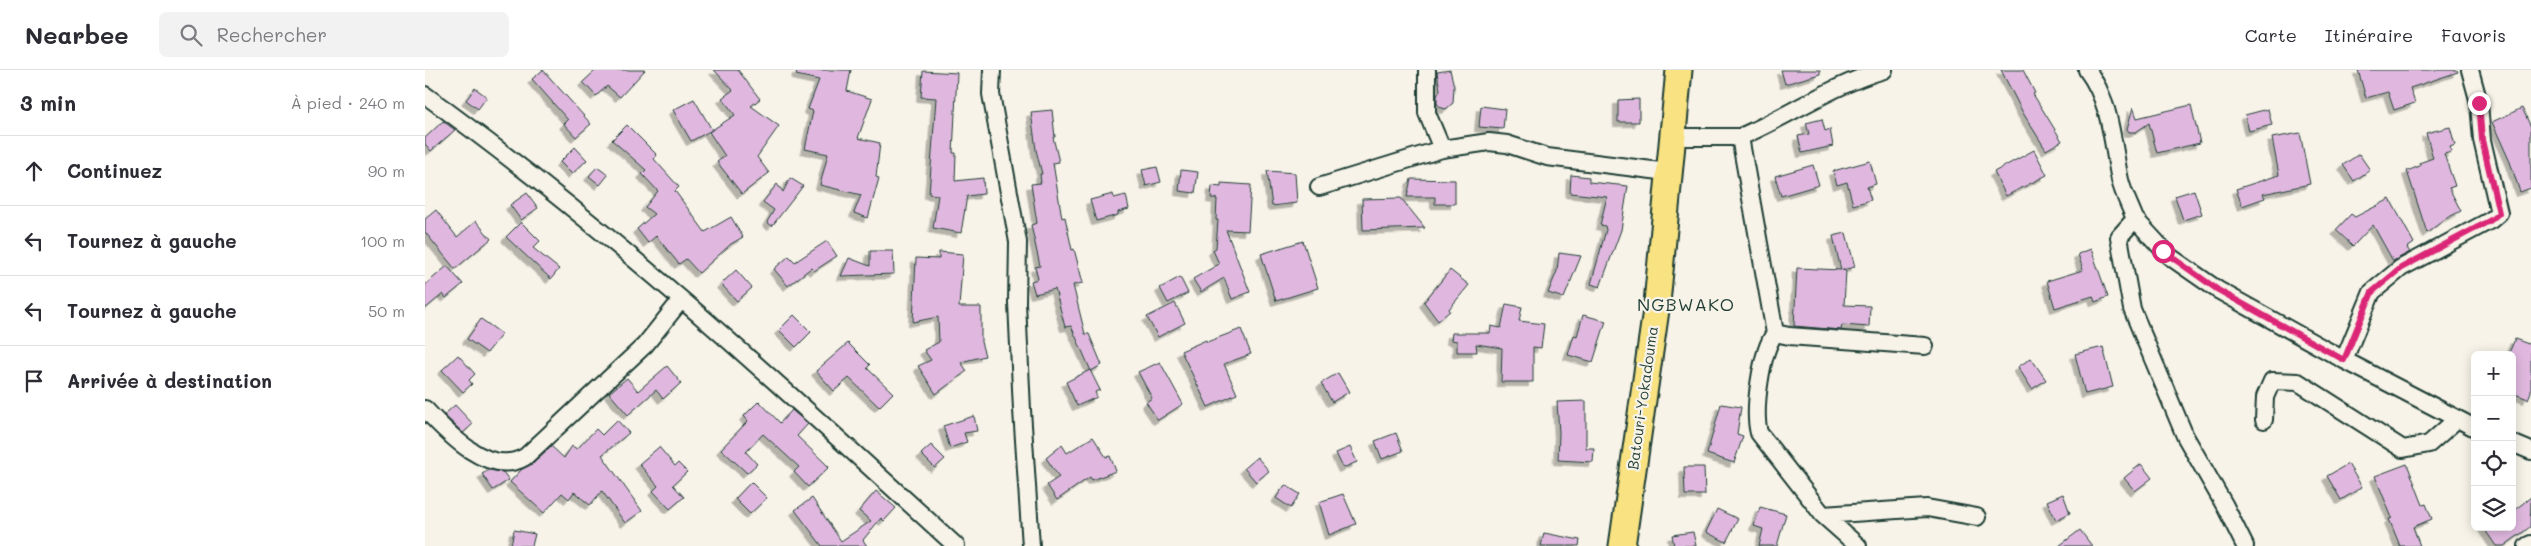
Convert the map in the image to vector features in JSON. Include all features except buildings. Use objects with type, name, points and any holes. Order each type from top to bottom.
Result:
[{"type":"highway","name":"Batouri-Yokadouma","points":[[1623,546],[1657,303],[1679,70]]},
{"type":"street","points":[[992,70],[991,94],[1018,242],[1017,303],[1021,410],[1031,546]]},
{"type":"street","points":[[1427,70],[1427,113],[1441,149]]},
{"type":"street","points":[[1673,137],[1740,137],[1807,102],[1827,94],[1846,82],[1884,70]]},
{"type":"street","points":[[2087,70],[2097,86],[2109,118],[2121,182],[2135,219],[2169,256],[2231,297],[2344,360],[2471,426]]},
{"type":"street","points":[[2344,360],[2372,292],[2401,268],[2491,220],[2499,213],[2482,140],[2474,71]]},
{"type":"street","points":[[425,95],[496,146],[738,347],[956,546]]},
{"type":"street","points":[[1740,137],[1775,333],[1767,344],[1756,420],[1759,433],[1823,515],[1858,546]]},
{"type":"street","points":[[1319,187],[1441,149],[1489,142],[1507,144],[1547,157],[1668,172]]},
{"type":"street","points":[[2135,219],[2119,237],[2132,309],[2185,436],[2225,506],[2245,546]]},
{"type":"street","points":[[425,409],[444,430],[465,447],[497,463],[516,462],[525,457],[645,345],[681,300]]},
{"type":"street","points":[[1775,333],[1789,336],[1925,346]]},
{"type":"street","points":[[2264,420],[2265,397],[2272,381],[2280,380],[2298,382],[2403,449],[2429,444],[2456,420]]},
{"type":"street","points":[[2516,445],[2531,451]]},
{"type":"street","points":[[1823,515],[1927,508],[1977,517]]},
{"type":"street","points":[[2527,546],[2531,544]]},
{"type":"district","name":"NGBWAKO","points":[[1686,305]]},
{"type":"route","points":[[2163,251],[2218,290],[2344,360],[2372,292],[2401,268],[2491,220],[2499,213],[2482,140],[2479,103]]}]
